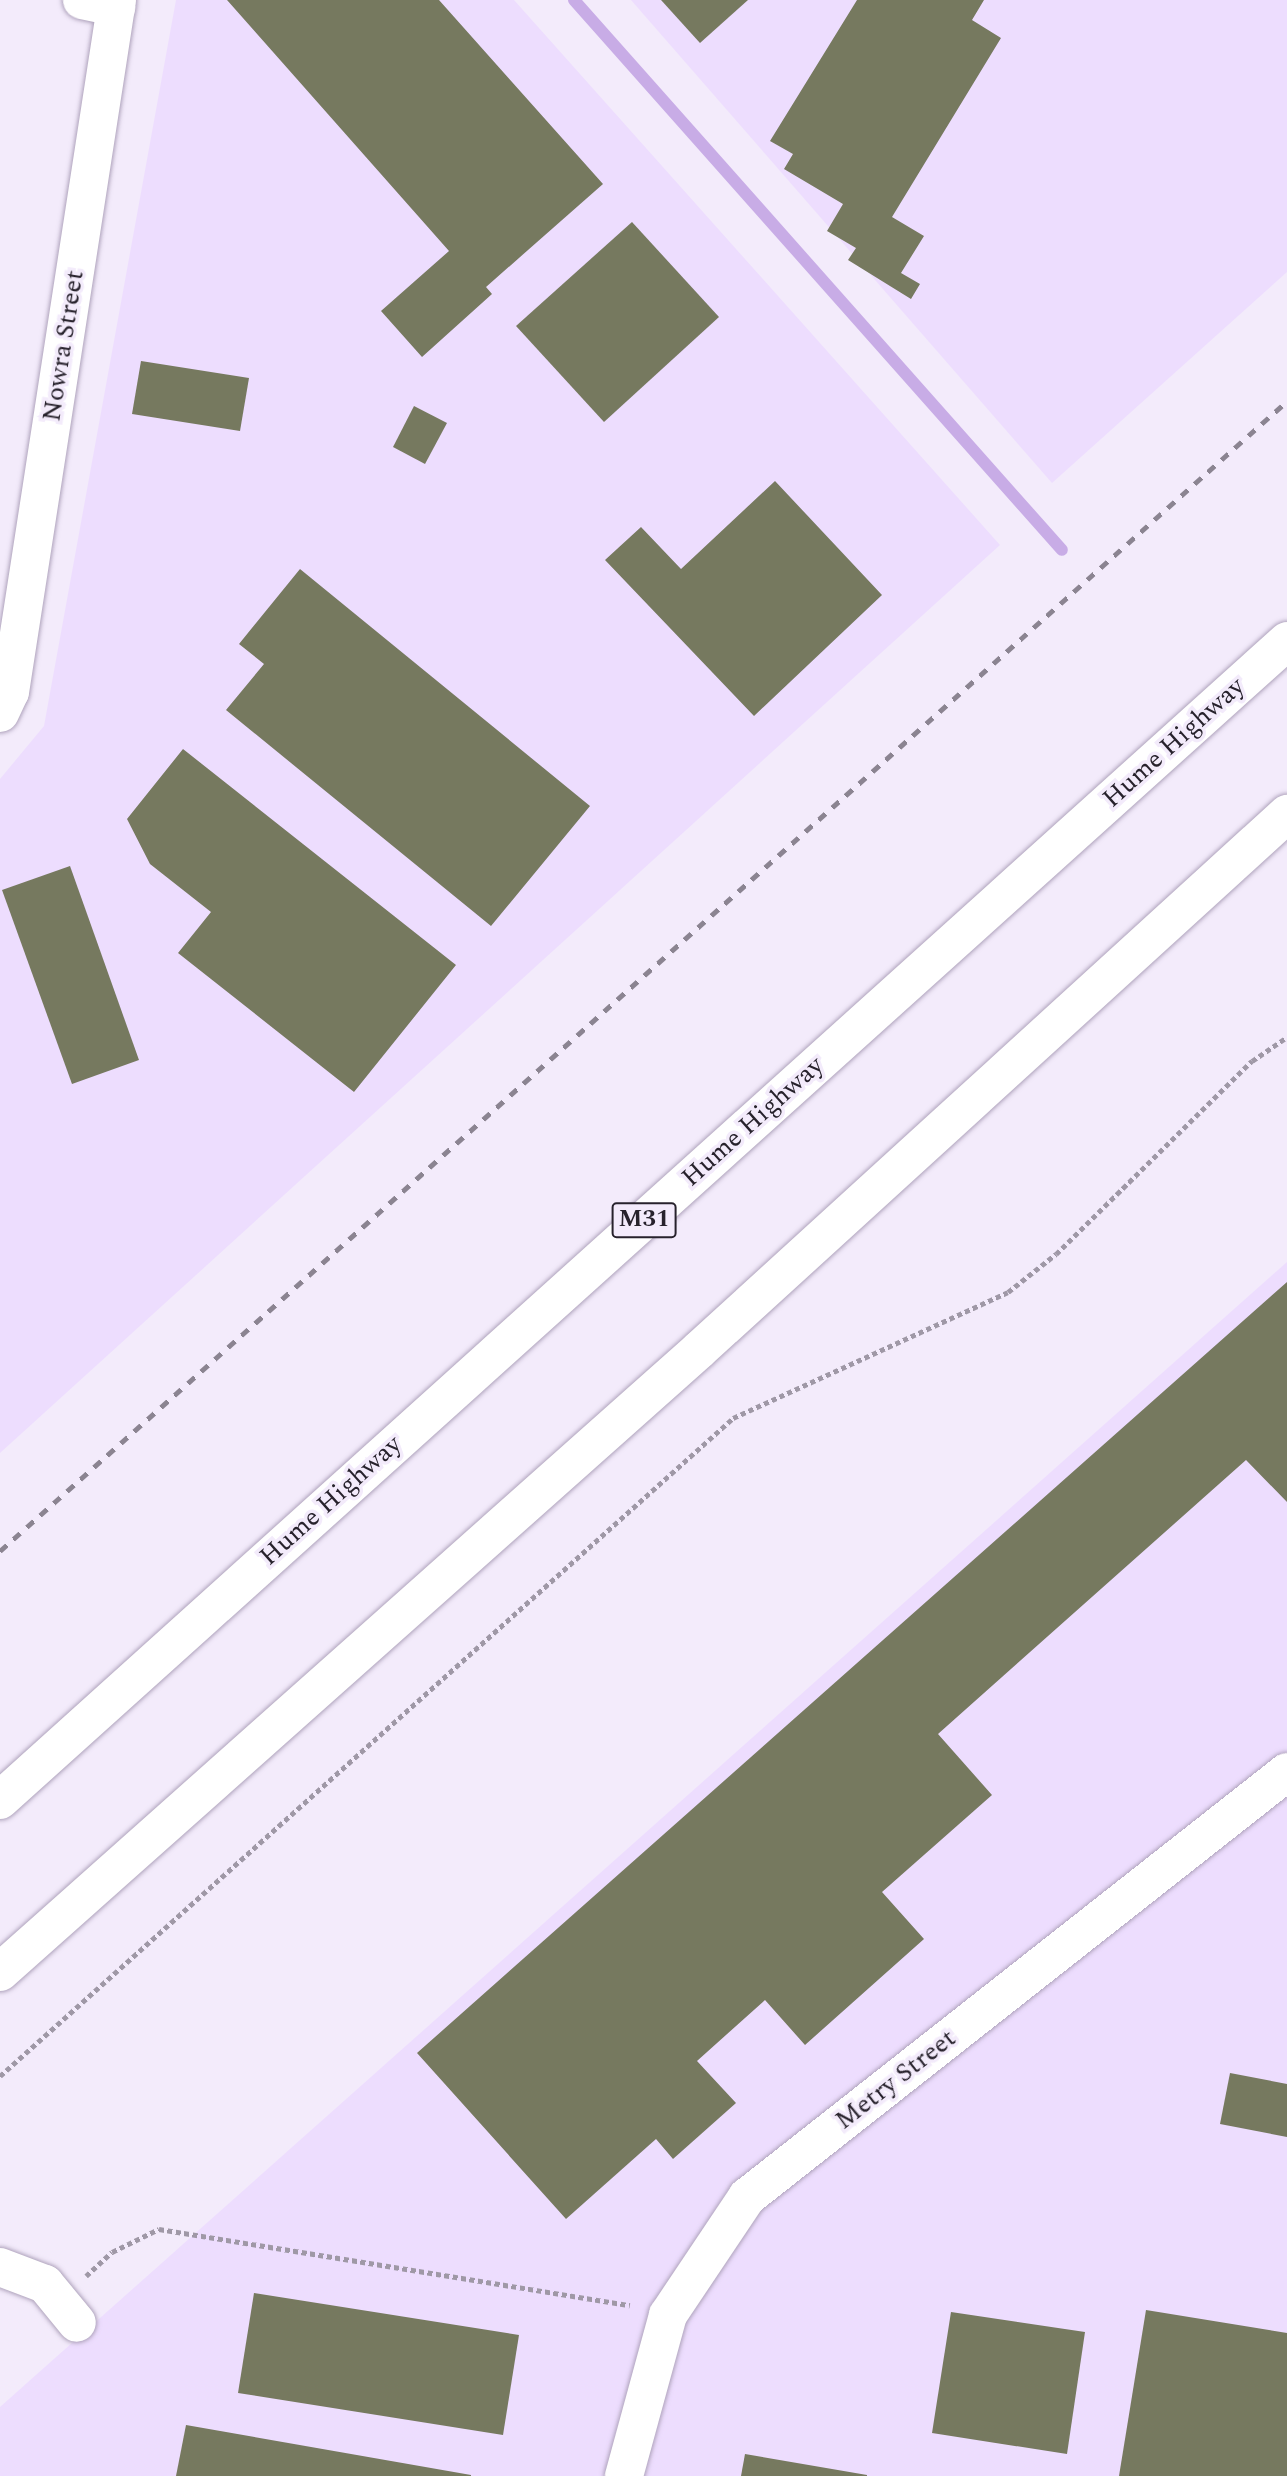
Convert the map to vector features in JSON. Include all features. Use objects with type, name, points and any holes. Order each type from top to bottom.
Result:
[{"type":"main road","name":"Nowra Street","points":[[5,703],[14,577],[105,2]]},
{"type":"main road","name":"Hume Highway","points":[[0,1800],[1287,641]]},
{"type":"main road","points":[[0,1972],[709,1340],[1287,814]]},
{"type":"main road","name":"Metry Street","points":[[624,2476],[668,2315],[747,2197],[1287,1772]]},
{"type":"main road","points":[[0,2267],[45,2284],[68,2313]]},
{"type":"path","points":[[0,2076],[733,1418],[1007,1292],[1056,1254],[1252,1061],[1287,1037]]},
{"type":"path","points":[[68,2313],[112,2252],[159,2229],[599,2297]]},
{"type":"shaded area","points":[[176,0],[514,0],[1000,545],[0,1453],[0,779],[44,726]]},
{"type":"shaded area","points":[[631,0],[1287,0],[1287,272],[1052,483]]},
{"type":"shaded area","points":[[1287,1262],[1287,2476],[0,2476],[0,2407]]},
{"type":"building","points":[[227,0],[439,0],[603,184],[486,287],[492,294],[422,357],[381,311],[449,251]]},
{"type":"building","points":[[661,0],[748,0],[700,43]]},
{"type":"building","points":[[857,0],[984,0],[972,20],[1001,38],[892,217],[924,236],[901,273],[920,284],[911,299],[848,260],[856,248],[827,231],[843,204],[784,169],[793,154],[770,141]]},
{"type":"building","points":[[632,222],[719,317],[604,422],[516,326]]},
{"type":"building","points":[[141,361],[249,378],[240,431],[132,414]]},
{"type":"building","points":[[414,406],[447,423],[425,464],[393,447]]},
{"type":"building","points":[[775,481],[882,595],[754,716],[605,560],[641,527],[681,569]]},
{"type":"building","points":[[300,569],[590,806],[491,926],[226,710],[264,664],[239,644]]},
{"type":"building","points":[[183,749],[456,965],[354,1092],[178,953],[211,912],[150,864],[127,819]]},
{"type":"building","points":[[70,866],[139,1060],[72,1084],[2,890]]},
{"type":"building","points":[[1287,1282],[1287,1502],[1246,1460],[938,1734],[992,1795],[882,1892],[924,1939],[805,2045],[765,2000],[697,2061],[736,2103],[673,2159],[656,2139],[566,2219],[417,2053]]},
{"type":"building","points":[[1230,2073],[1287,2084],[1287,2137],[1220,2124]]},
{"type":"building","points":[[254,2293],[519,2335],[503,2435],[238,2393]]},
{"type":"building","points":[[1146,2310],[1287,2333],[1287,2476],[1119,2476]]},
{"type":"building","points":[[951,2312],[1085,2332],[1067,2454],[932,2433]]},
{"type":"building","points":[[186,2425],[471,2475],[471,2476],[176,2476]]},
{"type":"building","points":[[745,2454],[867,2475],[867,2476],[741,2476]]},
{"type":"waterway","points":[[574,0],[1062,550]]},
{"type":"railway","points":[[0,1551],[1287,401]]}]
